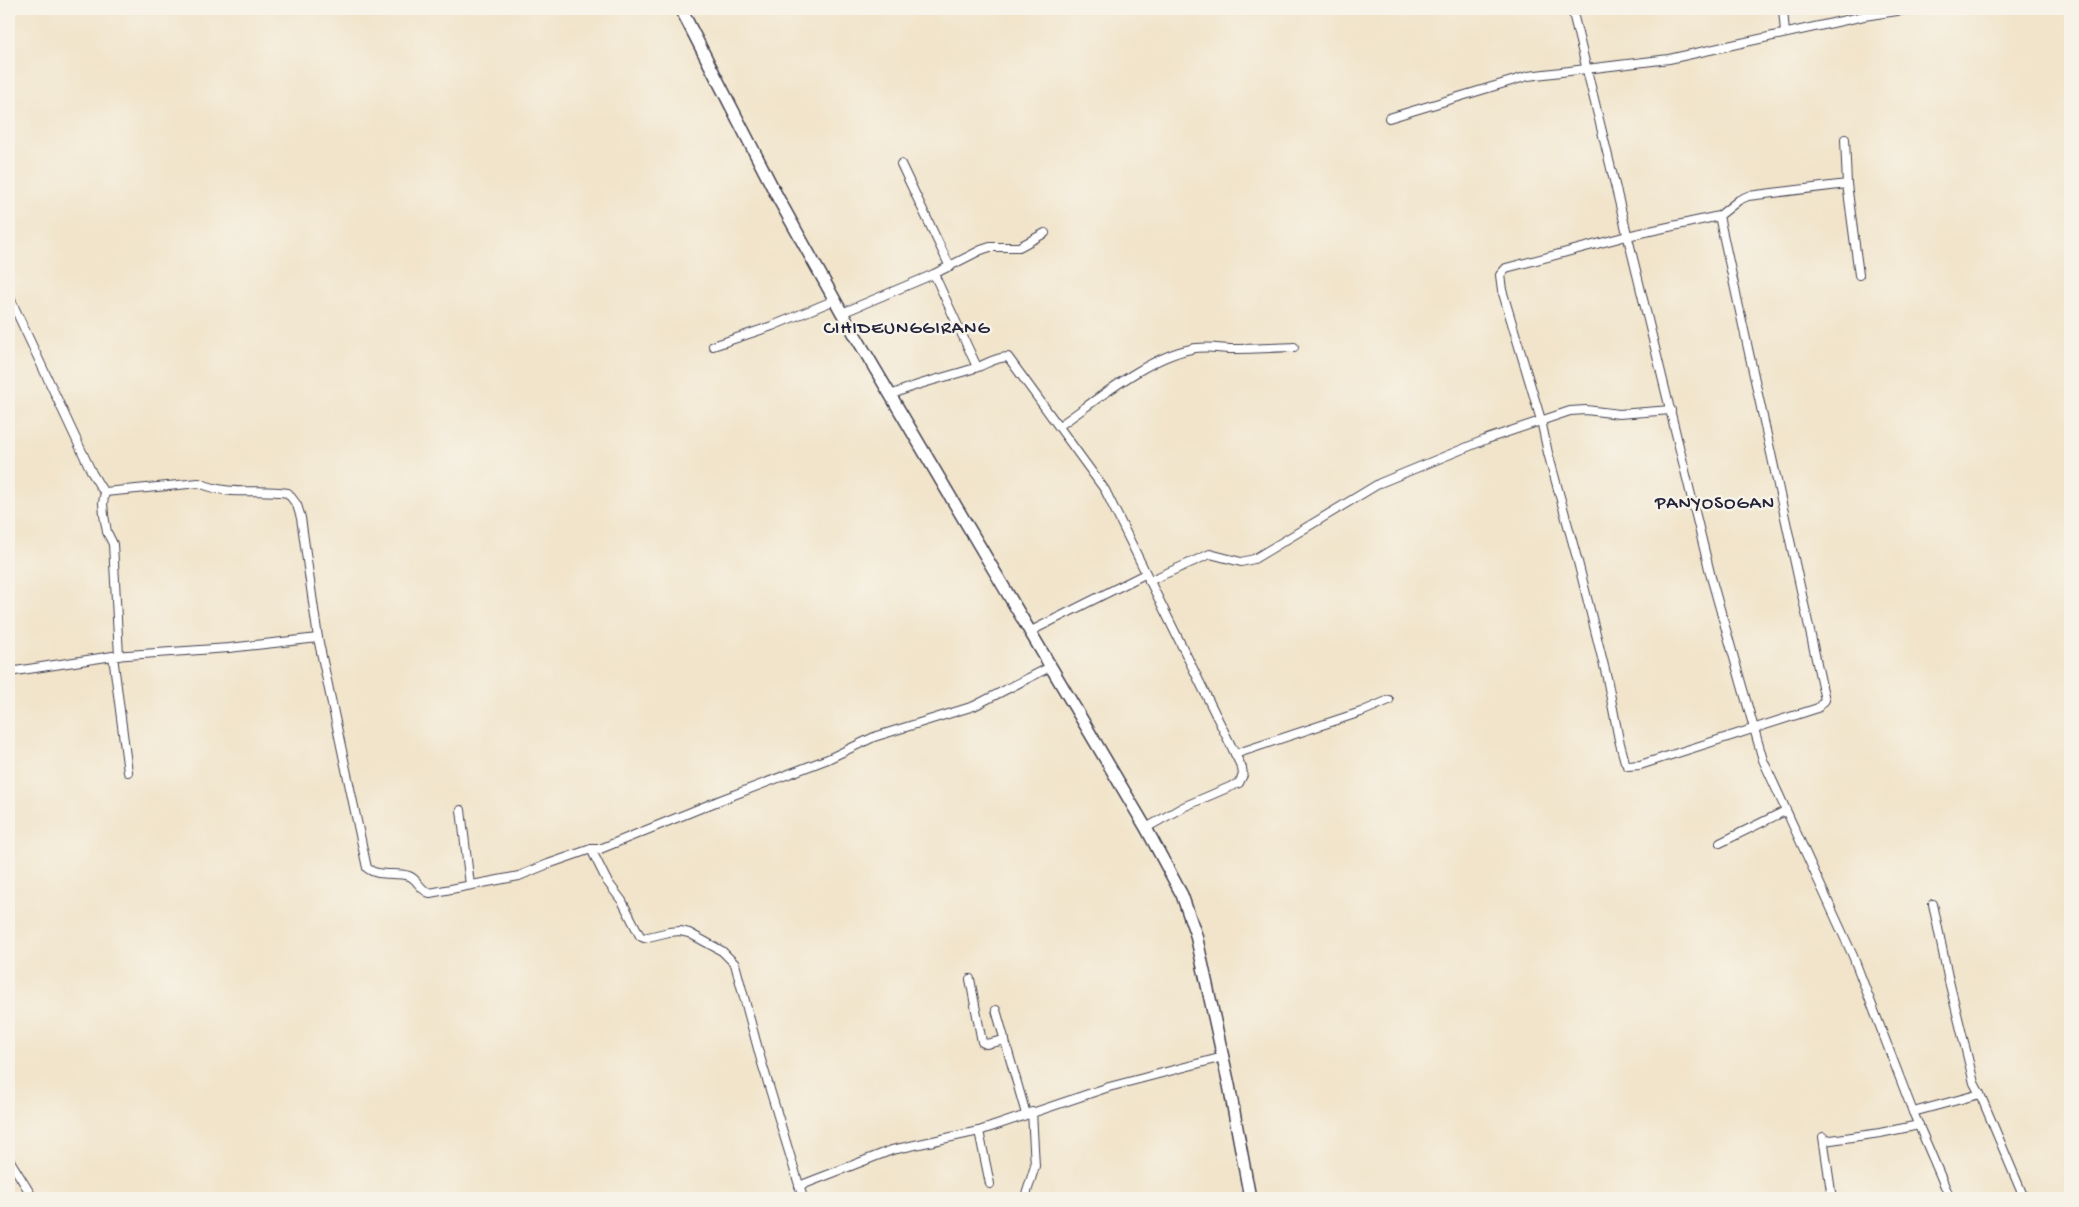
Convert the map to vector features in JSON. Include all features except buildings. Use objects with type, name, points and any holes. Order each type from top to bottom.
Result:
[{"type":"main road","points":[[681,9],[778,198],[842,313],[1173,876],[1189,912],[1223,1057],[1250,1198]]},
{"type":"street","points":[[1572,9],[1711,578],[1763,760],[1853,956],[1950,1198]]},
{"type":"street","points":[[1783,9],[1785,34]]},
{"type":"street","points":[[1390,118],[1528,76],[1669,59],[1864,16],[1910,9]]},
{"type":"street","points":[[1845,139],[1847,184],[1859,275]]},
{"type":"street","points":[[901,164],[950,267]]},
{"type":"street","points":[[1719,216],[1825,696],[1823,703],[1818,708],[1640,765],[1628,766],[1619,740],[1607,678],[1541,420],[1502,290],[1500,275],[1506,268],[1627,236],[1719,216],[1739,200],[1748,196],[1847,184]]},
{"type":"street","points":[[842,313],[950,267],[982,250],[990,247],[1020,247],[1045,233]]},
{"type":"street","points":[[934,274],[977,367]]},
{"type":"street","points":[[9,296],[92,473],[100,488],[105,492],[199,483],[212,488],[239,492],[288,493],[298,505],[318,638],[367,868],[372,872],[408,875],[425,892],[430,893],[519,876],[591,849],[600,849],[828,759],[874,737],[974,706],[1050,667]]},
{"type":"street","points":[[713,346],[772,326],[835,300]]},
{"type":"street","points":[[1059,426],[1138,372],[1159,359],[1178,352],[1205,347],[1259,349],[1294,347]]},
{"type":"street","points":[[891,396],[910,386],[977,367],[1002,357],[1008,357],[1105,490],[1235,754],[1243,775],[1239,783],[1183,807],[1146,828]]},
{"type":"street","points":[[1029,632],[1147,577],[1210,554],[1241,562],[1254,559],[1380,483],[1481,441],[1541,420],[1570,411],[1586,410],[1619,414],[1671,410]]},
{"type":"street","points":[[105,492],[102,503],[107,532],[113,544],[116,656],[128,772]]},
{"type":"street","points":[[9,672],[116,656],[229,648],[318,638]]},
{"type":"street","points":[[1235,754],[1361,712],[1389,700]]},
{"type":"street","points":[[461,810],[470,885]]},
{"type":"street","points":[[1720,843],[1785,810]]},
{"type":"street","points":[[591,849],[607,881],[622,901],[640,936],[648,937],[680,931],[689,933],[722,951],[735,964],[761,1060],[803,1198]]},
{"type":"street","points":[[1933,904],[1974,1083],[2024,1198]]},
{"type":"street","points":[[970,979],[982,1042],[986,1044],[1005,1040]]},
{"type":"street","points":[[996,1010],[1029,1113],[1034,1166],[1025,1198]]},
{"type":"street","points":[[799,1186],[892,1150],[978,1130],[1109,1087],[1223,1057]]},
{"type":"street","points":[[1914,1112],[1980,1094]]},
{"type":"street","points":[[1832,1198],[1824,1139],[1880,1133],[1919,1124]]},
{"type":"street","points":[[978,1130],[990,1184]]},
{"type":"street","points":[[9,1160],[33,1198]]},
{"type":"district","name":"CIHIDEUNGGIRANG","points":[[907,326]]},
{"type":"district","name":"PANYOSOGAN","points":[[1715,501]]}]
